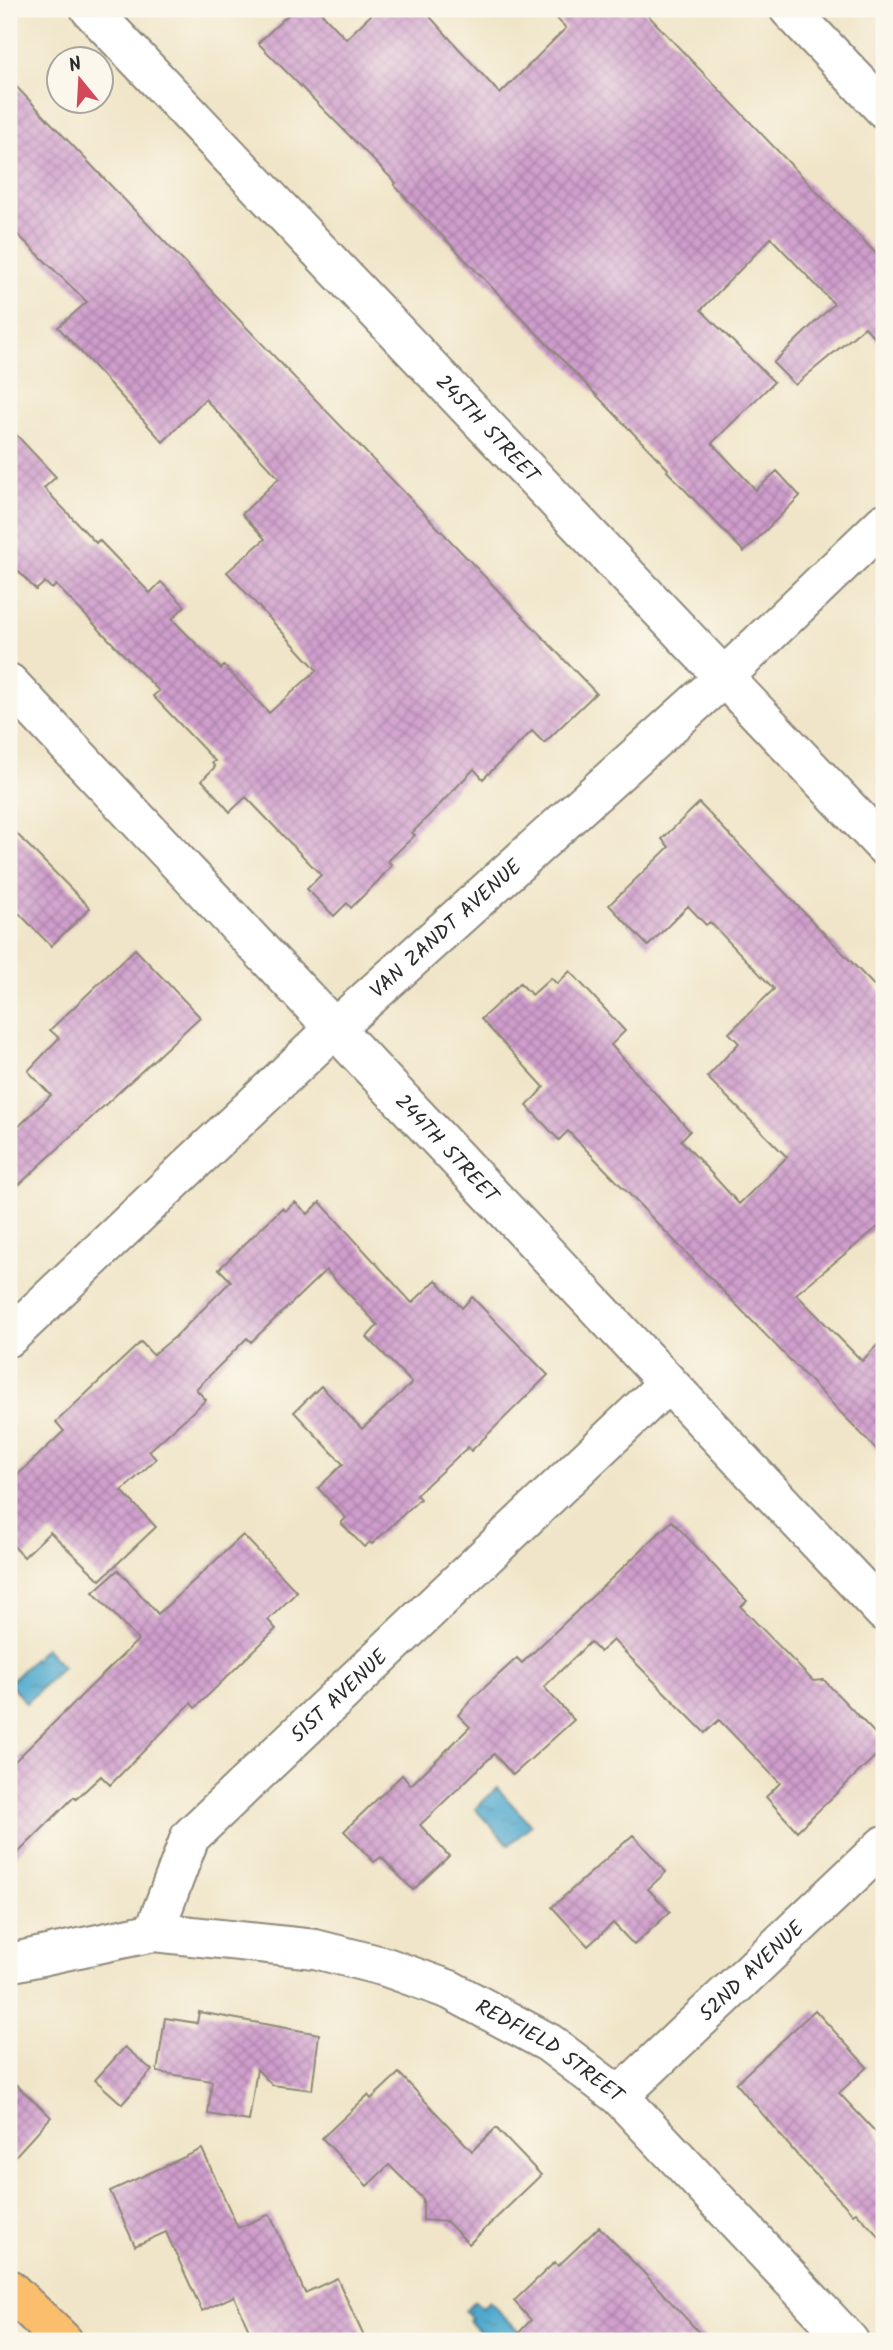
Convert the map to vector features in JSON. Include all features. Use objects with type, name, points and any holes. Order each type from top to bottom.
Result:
[{"type":"main road","points":[[9,2289],[63,2341]]},
{"type":"street","name":"245TH STREET","points":[[90,9],[884,846]]},
{"type":"street","points":[[789,9],[884,109]]},
{"type":"street","name":"VAN ZANDT AVENUE","points":[[9,1337],[334,1029],[723,678],[884,523]]},
{"type":"street","name":"244TH STREET","points":[[9,683],[884,1612]]},
{"type":"street","name":"51ST AVENUE","points":[[154,1932],[190,1837],[668,1383]]},
{"type":"street","name":"52ND AVENUE","points":[[620,2096],[884,1845]]},
{"type":"street","points":[[9,1962],[154,1932]]},
{"type":"street","name":"REDFIELD STREET","points":[[154,1932],[315,1949],[386,1967],[450,1990],[549,2043],[620,2096],[849,2341]]},
{"type":"water","points":[[45,1648],[63,1667],[26,1703],[9,1683]]},
{"type":"water","points":[[497,1788],[531,1825],[509,1845],[475,1809]]},
{"type":"water","points":[[475,2301],[482,2308],[489,2301],[519,2331],[518,2341],[489,2341],[469,2321],[472,2318],[465,2311]]},
{"type":"building","points":[[294,9],[318,9],[346,39],[377,9],[423,9],[500,94],[566,28],[548,9],[642,9],[884,262],[884,348],[865,327],[795,385],[773,363],[834,304],[771,238],[701,310],[774,382],[712,443],[756,490],[777,471],[800,496],[744,552],[668,469],[422,215],[394,185],[396,183],[258,43]]},
{"type":"building","points":[[9,79],[596,693],[544,743],[532,731],[483,779],[474,769],[388,861],[392,865],[378,881],[351,908],[347,903],[334,916],[307,889],[321,875],[246,797],[230,812],[202,780],[215,767],[212,763],[215,761],[153,696],[159,691],[56,585],[52,589],[45,582],[36,590],[9,561],[9,427],[56,477],[44,488],[96,543],[99,540],[150,593],[161,582],[185,606],[172,619],[221,669],[224,666],[269,713],[317,670],[227,572],[265,539],[242,514],[279,478],[205,399],[163,442],[58,327],[87,302],[9,226]]},
{"type":"building","points":[[699,803],[884,996],[884,1222],[796,1294],[862,1361],[884,1338],[884,1457],[568,1131],[559,1140],[527,1106],[544,1087],[481,1019],[520,983],[532,995],[551,978],[557,984],[570,971],[625,1031],[611,1045],[690,1131],[681,1140],[739,1204],[787,1157],[707,1077],[739,1043],[729,1033],[774,989],[710,922],[706,925],[688,906],[648,946],[609,905],[669,847],[662,839]]},
{"type":"building","points":[[9,826],[90,908],[51,946],[9,903]]},
{"type":"building","points":[[135,949],[200,1017],[9,1194],[9,1136],[51,1095],[28,1071],[59,1038],[50,1030]]},
{"type":"building","points":[[295,1202],[308,1214],[320,1202],[412,1303],[436,1280],[462,1308],[472,1297],[548,1375],[471,1451],[468,1447],[416,1495],[420,1499],[372,1544],[370,1542],[364,1547],[341,1523],[346,1518],[318,1488],[343,1464],[294,1412],[321,1386],[362,1429],[412,1383],[367,1337],[378,1325],[326,1270],[251,1342],[247,1338],[196,1389],[206,1400],[149,1451],[156,1459],[122,1491],[156,1527],[100,1580],[50,1532],[24,1557],[9,1541],[9,1483],[64,1431],[56,1422],[141,1342],[153,1355],[175,1337],[231,1281],[219,1269],[282,1208],[285,1211]]},
{"type":"building","points":[[672,1521],[747,1601],[741,1607],[813,1681],[824,1680],[884,1743],[884,1748],[797,1831],[766,1797],[780,1783],[719,1720],[705,1733],[613,1640],[600,1652],[590,1642],[544,1687],[574,1720],[513,1775],[494,1754],[420,1825],[449,1856],[413,1890],[381,1857],[374,1862],[344,1831],[402,1775],[411,1785],[470,1727],[458,1715],[472,1699],[517,1658],[522,1663]]},
{"type":"building","points":[[243,1535],[297,1592],[268,1620],[276,1629],[195,1708],[191,1703],[110,1785],[101,1776],[76,1799],[74,1797],[9,1862],[9,1767],[138,1640],[93,1592],[118,1570],[158,1614]]},
{"type":"building","points":[[633,1835],[666,1872],[648,1889],[670,1912],[634,1945],[613,1923],[588,1946],[552,1907]]},
{"type":"building","points":[[815,2010],[867,2067],[839,2093],[884,2141],[884,2242],[856,2212],[853,2214],[799,2157],[736,2083]]},
{"type":"building","points":[[199,2012],[319,2034],[312,2090],[272,2085],[257,2069],[249,2121],[208,2114],[212,2081],[157,2072],[165,2018],[197,2023]]},
{"type":"building","points":[[125,2047],[152,2070],[122,2104],[95,2080]]},
{"type":"building","points":[[399,2073],[472,2151],[496,2128],[541,2175],[469,2244],[447,2222],[423,2220],[423,2199],[389,2165],[367,2186],[322,2138],[368,2095],[371,2099]]},
{"type":"building","points":[[9,2078],[51,2117],[9,2163]]},
{"type":"building","points":[[202,2149],[238,2228],[270,2214],[305,2293],[337,2278],[366,2341],[254,2341],[234,2296],[202,2311],[166,2232],[135,2246],[110,2191]]},
{"type":"building","points":[[599,2227],[707,2341],[511,2341],[531,2320],[514,2301],[555,2262],[558,2266]]}]
